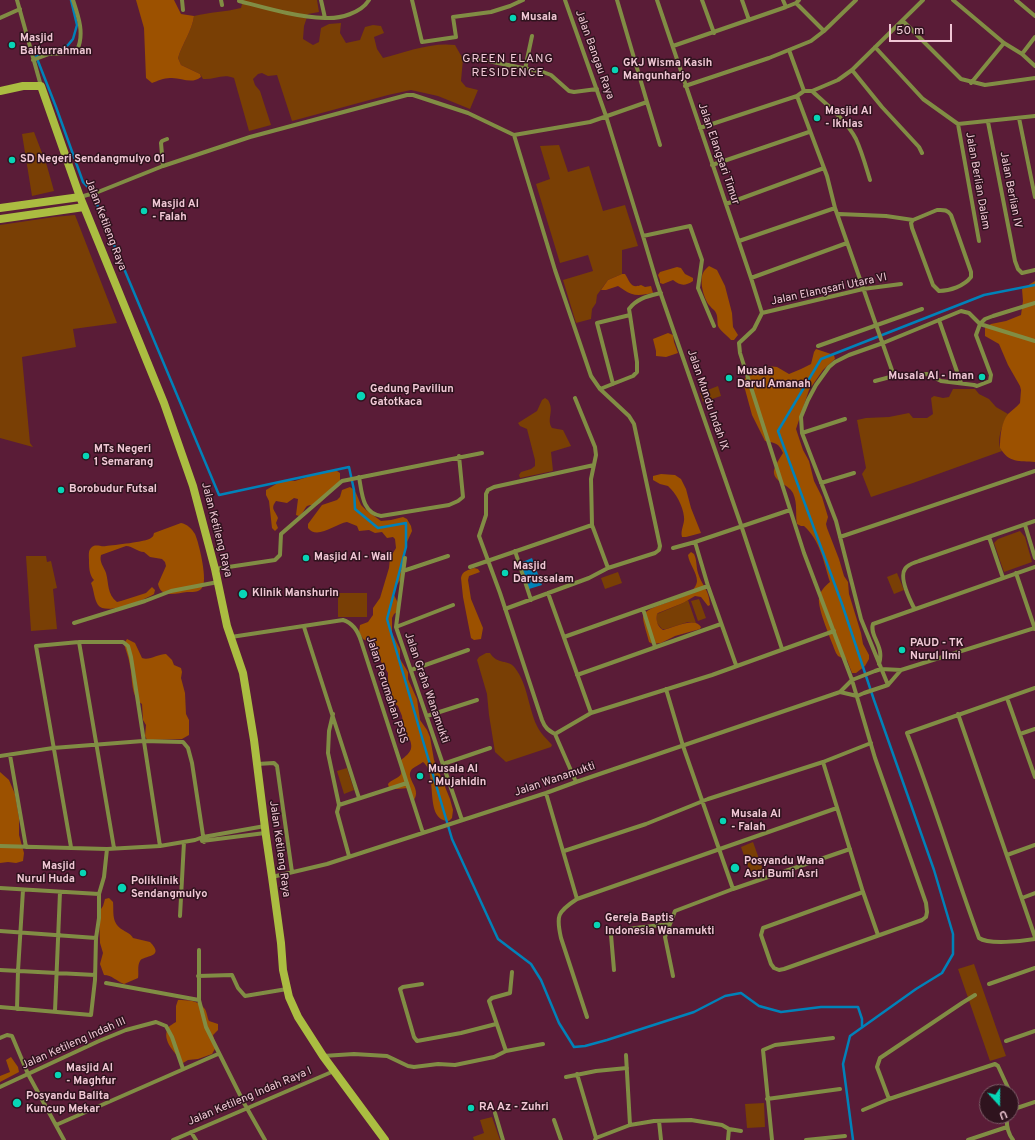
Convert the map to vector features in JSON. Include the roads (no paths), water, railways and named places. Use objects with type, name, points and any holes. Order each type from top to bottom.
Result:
[{"type":"main road","points":[[0,91],[23,86],[41,86]]},
{"type":"main road","name":"Jalan Ketileng Raya","points":[[41,86],[83,196],[84,207],[175,431],[193,486],[215,569],[227,626],[243,673],[257,764],[281,943],[283,970],[287,989],[298,1017],[323,1056],[385,1140]]},
{"type":"main road","points":[[0,208],[83,196]]},
{"type":"main road","points":[[0,219],[84,207]]},
{"type":"street","points":[[17,0],[35,59],[41,86]]},
{"type":"street","points":[[35,59],[49,54],[70,53],[77,50],[79,46],[80,26],[79,17],[73,0]]},
{"type":"street","points":[[182,0],[183,10]]},
{"type":"street","points":[[321,0],[325,18]]},
{"type":"street","points":[[239,1],[287,12],[325,18],[335,18],[356,12],[365,6],[369,0]]},
{"type":"street","points":[[412,0],[422,42],[456,37],[453,17],[491,12],[523,0]]},
{"type":"street","name":"Jalan Bangau Raya","points":[[565,0],[606,116],[643,236]]},
{"type":"street","points":[[617,0],[660,145]]},
{"type":"street","name":"Jalan Elangsari Timur","points":[[657,0],[739,241],[762,314]]},
{"type":"street","points":[[702,0],[714,32]]},
{"type":"street","points":[[742,0],[749,20]]},
{"type":"street","points":[[783,0],[786,7]]},
{"type":"street","points":[[685,86],[769,58],[811,41],[824,31],[856,0]]},
{"type":"street","points":[[700,128],[797,96],[804,91],[812,91],[838,80],[852,70],[923,0]]},
{"type":"street","points":[[953,0],[1004,43],[1022,54],[1035,66]]},
{"type":"street","points":[[1016,0],[1035,16]]},
{"type":"street","points":[[673,46],[786,7],[797,1],[824,31]]},
{"type":"street","points":[[0,18],[20,10]]},
{"type":"street","points":[[903,21],[961,79],[971,83],[985,85],[1035,78]]},
{"type":"street","points":[[525,69],[532,36]]},
{"type":"street","points":[[1022,54],[1035,37]]},
{"type":"street","points":[[971,83],[1004,43]]},
{"type":"street","points":[[875,47],[923,99],[958,124],[1035,116]]},
{"type":"street","points":[[789,50],[804,91]]},
{"type":"street","points":[[473,58],[543,72],[551,76],[568,91],[574,92],[597,89]]},
{"type":"street","points":[[852,70],[882,107],[919,147],[922,153]]},
{"type":"street","points":[[812,91],[849,128],[856,139],[870,180]]},
{"type":"street","points":[[83,196],[98,192],[163,166],[250,137],[413,95],[468,113],[514,135],[590,122],[647,102]]},
{"type":"street","points":[[797,96],[809,132],[824,168],[835,208],[839,214],[847,243],[894,376]]},
{"type":"street","points":[[1019,118],[1035,197]]},
{"type":"street","name":"Jalan Berlian IV","points":[[988,122],[1015,261],[1018,269],[1022,273],[1035,270]]},
{"type":"street","name":"Jalan Berlian Dalam","points":[[958,124],[979,240]]},
{"type":"street","points":[[712,164],[809,132]]},
{"type":"street","points":[[505,609],[589,578],[608,568],[655,553],[659,550],[660,546],[634,424],[629,416],[600,390],[591,376],[555,270],[514,135]]},
{"type":"street","points":[[163,166],[161,143],[167,139]]},
{"type":"street","points":[[726,204],[824,168]]},
{"type":"street","points":[[739,241],[835,208]]},
{"type":"street","points":[[839,214],[886,216],[913,220],[937,210],[948,211],[971,272],[971,278],[967,282],[946,291],[939,291],[935,288],[914,234],[911,223],[913,220]]},
{"type":"street","points":[[643,236],[670,229],[691,227],[702,260],[698,288],[714,326]]},
{"type":"street","name":"Jalan Mundu Indah IX","points":[[643,236],[656,280],[741,525],[782,649]]},
{"type":"street","points":[[751,278],[847,243]]},
{"type":"street","name":"Jalan Elangsari Utara VI","points":[[762,314],[863,289],[900,284]]},
{"type":"street","points":[[600,390],[633,376],[637,372],[637,362],[629,309],[633,304],[644,298],[661,293]]},
{"type":"street","points":[[875,381],[894,376],[927,374],[941,381],[977,386],[990,381],[990,375],[976,335],[980,324],[985,319],[1035,303]]},
{"type":"street","points":[[818,346],[922,309]]},
{"type":"street","points":[[888,684],[861,619],[840,536],[802,433],[801,417],[808,400],[816,385],[829,367],[835,362],[849,355],[883,343],[958,312],[964,311],[969,313],[980,324],[1035,341]]},
{"type":"street","points":[[762,314],[754,329],[739,343],[739,348],[804,553],[852,680],[871,743],[926,903],[927,912],[926,917],[922,920],[784,969],[778,970],[774,968],[771,964],[761,936],[763,928],[863,892]]},
{"type":"street","points":[[612,384],[596,322],[630,315]]},
{"type":"street","points":[[939,320],[961,383]]},
{"type":"street","points":[[576,398],[595,447],[590,492],[592,525],[608,568]]},
{"type":"street","points":[[802,433],[845,419]]},
{"type":"street","points":[[215,569],[275,560],[279,558],[281,534],[342,481],[459,456],[482,453]]},
{"type":"street","points":[[359,477],[365,506],[372,513],[377,515],[381,516],[449,505],[458,501],[462,497],[463,492],[459,456]]},
{"type":"street","points":[[576,782],[555,734],[548,731],[542,720],[479,536],[486,516],[486,494],[488,490],[494,487],[594,465]]},
{"type":"street","points":[[840,536],[1035,471]]},
{"type":"street","points":[[821,483],[854,473]]},
{"type":"street","points":[[673,548],[790,510]]},
{"type":"street","points":[[914,608],[907,591],[903,575],[904,570],[908,566],[1035,521]]},
{"type":"street","points":[[470,567],[592,525]]},
{"type":"street","points":[[1025,525],[1035,558]]},
{"type":"street","points":[[989,537],[1003,578]]},
{"type":"street","points":[[695,542],[708,586],[736,665]]},
{"type":"street","points":[[515,552],[531,600]]},
{"type":"street","points":[[402,571],[448,556]]},
{"type":"street","name":"Jalan Graha Wanamukti","points":[[405,558],[402,571],[396,627],[462,820]]},
{"type":"street","points":[[879,664],[881,654],[872,629],[873,624],[914,608],[1035,567]]},
{"type":"street","points":[[840,692],[852,680],[881,669],[901,670],[1035,628],[1016,573]]},
{"type":"street","points":[[74,623],[145,601],[171,591],[218,582]]},
{"type":"street","points":[[564,637],[708,586]]},
{"type":"street","points":[[548,593],[591,713]]},
{"type":"street","points":[[396,627],[453,605]]},
{"type":"street","points":[[643,609],[655,647]]},
{"type":"street","name":"Jalan Perumahan PSIS","points":[[231,637],[343,620],[348,622],[358,632],[392,733],[423,833]]},
{"type":"street","points":[[577,675],[721,624]]},
{"type":"street","points":[[304,626],[360,798]]},
{"type":"street","points":[[555,734],[591,713],[712,675],[736,665],[834,631]]},
{"type":"street","points":[[79,642],[114,848]]},
{"type":"street","points":[[71,847],[36,646],[79,642],[122,642],[128,646],[131,657],[160,846]]},
{"type":"street","points":[[411,670],[468,650]]},
{"type":"street","points":[[840,692],[857,696],[888,684],[901,670]]},
{"type":"street","points":[[958,714],[1035,938],[1026,941],[994,942],[979,938],[955,874],[920,766],[906,733],[958,714],[1035,688]]},
{"type":"street","points":[[666,689],[682,746],[733,888]]},
{"type":"street","name":"Jalan Wanamukti","points":[[272,877],[349,856],[546,793],[840,692]]},
{"type":"street","points":[[1007,698],[1035,778]]},
{"type":"street","points":[[427,716],[477,700]]},
{"type":"street","points":[[333,714],[329,730],[328,753],[340,805],[337,812],[349,856]]},
{"type":"street","points":[[1020,734],[1035,729]]},
{"type":"street","points":[[0,756],[53,748],[96,746],[143,741],[179,741],[187,745],[192,763],[204,839]]},
{"type":"street","points":[[564,851],[646,824],[702,801],[823,762],[871,743]]},
{"type":"street","points":[[443,764],[490,748]]},
{"type":"street","points":[[10,755],[26,847]]},
{"type":"street","points":[[257,764],[274,762],[277,766],[292,872]]},
{"type":"street","points":[[823,762],[863,892],[878,935]]},
{"type":"street","points":[[340,805],[407,783]]},
{"type":"street","points":[[546,793],[577,899]]},
{"type":"street","points":[[587,1017],[558,925],[559,916],[564,908],[577,899],[719,848],[837,808]]},
{"type":"street","points":[[0,846],[107,849],[160,846],[265,830]]},
{"type":"street","points":[[180,916],[184,842]]},
{"type":"street","points":[[1007,855],[1035,845]]},
{"type":"street","points":[[0,1007],[91,1014],[95,975],[96,938],[99,918],[99,894],[104,877],[107,849]]},
{"type":"street","points":[[673,976],[665,937],[675,911],[733,888],[850,849]]},
{"type":"street","points":[[0,888],[99,894]]},
{"type":"street","points":[[17,1009],[23,890]]},
{"type":"street","points":[[55,1011],[60,892]]},
{"type":"street","points":[[1022,898],[1035,893]]},
{"type":"street","points":[[614,970],[612,932],[670,924]]},
{"type":"street","points":[[0,931],[96,938]]},
{"type":"street","points":[[199,950],[199,1000],[206,1027],[218,1054],[265,1140]]},
{"type":"street","points":[[989,984],[1035,968]]},
{"type":"street","points":[[0,970],[95,975]]},
{"type":"street","points":[[506,1052],[489,1000],[510,993],[512,972]]},
{"type":"street","points":[[198,976],[232,975],[238,988],[245,996],[287,989]]},
{"type":"street","points":[[106,983],[199,1000]]},
{"type":"street","points":[[422,984],[403,987],[400,989],[414,1037],[417,1041],[461,1033],[496,1024]]},
{"type":"street","points":[[889,1100],[877,1067],[880,1058],[975,995]]},
{"type":"street","name":"Jalan Ketileng Indah III","points":[[0,1087],[126,1030],[156,1022],[166,1026],[172,1037],[183,1069]]},
{"type":"street","points":[[1006,1041],[1035,1031]]},
{"type":"street","points":[[0,1038],[10,1035],[28,1074],[64,1140]]},
{"type":"street","points":[[772,1140],[763,1050],[774,1045],[833,1038]]},
{"type":"street","points":[[323,1056],[354,1054],[387,1056],[408,1066],[414,1067],[438,1064],[455,1065],[494,1057],[506,1052],[543,1044]]},
{"type":"street","points":[[56,1125],[218,1054]]},
{"type":"street","points":[[626,1055],[630,1125]]},
{"type":"street","points":[[863,1110],[995,1064],[998,1066],[1006,1084]]},
{"type":"street","points":[[566,1078],[577,1074],[627,1068]]},
{"type":"street","name":"Jalan Ketileng Indah Raya I","points":[[172,1140],[246,1107],[334,1071]]},
{"type":"street","points":[[577,1074],[596,1139],[630,1125],[659,1121],[690,1120],[722,1125],[729,1129],[741,1131]]},
{"type":"street","points":[[767,1099],[840,1089]]},
{"type":"street","points":[[1019,1107],[1035,1102]]},
{"type":"street","points":[[495,1113],[503,1140]]},
{"type":"street","points":[[554,1120],[561,1140]]},
{"type":"street","points":[[659,1121],[661,1140]]},
{"type":"street","points":[[968,1140],[1007,1127],[1013,1140]]},
{"type":"street","points":[[728,1140],[729,1129]]},
{"type":"street","points":[[191,1132],[196,1140]]},
{"type":"street","points":[[806,1140],[845,1136]]},
{"type":"water","points":[[532,558],[542,585],[529,589],[520,563]]},
{"type":"waterway","points":[[71,0],[77,25],[73,39],[62,49],[47,51],[36,56],[83,182],[91,190],[219,495],[349,467],[354,490],[355,509],[378,528],[406,523],[406,547],[387,619],[452,839],[498,939],[531,964],[541,980],[559,1023],[574,1047],[585,1046],[607,1040],[694,1012],[725,996],[741,993],[759,1006],[781,1012],[821,1007],[858,1007],[862,1019],[862,1027]]},
{"type":"waterway","points":[[853,1140],[843,1064],[850,1036],[916,989],[942,973],[953,954],[953,934],[934,870],[842,604],[778,431],[821,359],[984,295],[1035,285]]},
{"type":"place","name":"Musala","points":[[513,18]]},
{"type":"place","name":"Masjid Baiturrahman","points":[[12,45]]},
{"type":"place","name":"GKJ Wisma Kasih Mangunharjo","points":[[615,70]]},
{"type":"place","name":"Masjid Al - Ikhlas","points":[[817,118]]},
{"type":"place","name":"SD Negeri Sendangmulyo 01","points":[[12,160]]},
{"type":"place","name":"Masjid Al - Falah","points":[[144,211]]},
{"type":"place","name":"Musala Al - Iman","points":[[982,377]]},
{"type":"place","name":"Musala Darul Amanah","points":[[729,378]]},
{"type":"place","name":"Gedung Paviliun Gatotkaca","points":[[361,396]]},
{"type":"place","name":"MTs Negeri 1 Semarang","points":[[86,456]]},
{"type":"place","name":"Borobudur Futsal","points":[[61,490]]},
{"type":"place","name":"Masjid Al - Wali","points":[[306,558]]},
{"type":"place","name":"Masjid Darussalam","points":[[505,573]]},
{"type":"place","name":"Klinik Manshurin","points":[[243,594]]},
{"type":"place","name":"PAUD - TK Nurul Ilmi","points":[[902,650]]},
{"type":"place","name":"Musala Al - Mujahidin","points":[[420,776]]},
{"type":"place","name":"Musala Al - Falah","points":[[723,821]]},
{"type":"place","name":"Posyandu Wana Asri Bumi Asri","points":[[735,868]]},
{"type":"place","name":"Masjid Nurul Huda","points":[[83,873]]},
{"type":"place","name":"Poliklinik Sendangmulyo","points":[[122,888]]},
{"type":"place","name":"Gereja Baptis Indonesia Wanamukti","points":[[597,925]]},
{"type":"place","name":"Masjid Al - Maghfur","points":[[58,1075]]},
{"type":"place","name":"Posyandu Balita Kuncup Mekar","points":[[17,1103]]},
{"type":"place","name":"RA Az - Zuhri","points":[[471,1108]]},
{"type":"district","name":"GREEN ELANG RESIDENCE","points":[[508,67]]}]
